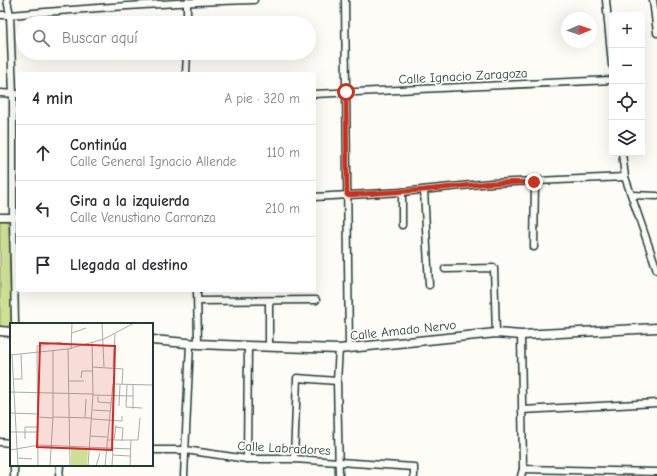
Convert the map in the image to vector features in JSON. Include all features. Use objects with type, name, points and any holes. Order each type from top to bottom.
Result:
[{"type":"street","points":[[7,0],[10,15],[16,94],[15,323]]},
{"type":"street","points":[[93,0],[93,7]]},
{"type":"street","points":[[0,15],[127,3],[254,0]]},
{"type":"street","points":[[345,0],[349,348]]},
{"type":"street","points":[[606,0],[610,48]]},
{"type":"street","points":[[653,0],[657,33]]},
{"type":"street","points":[[187,2],[187,16]]},
{"type":"street","points":[[186,72],[187,60]]},
{"type":"street","name":"Calle Ignacio Zaragoza","points":[[316,94],[609,80]]},
{"type":"street","points":[[0,93],[16,94]]},
{"type":"street","points":[[622,156],[625,177],[657,270]]},
{"type":"street","points":[[316,197],[402,192],[490,183],[625,177]]},
{"type":"street","points":[[534,182],[534,246]]},
{"type":"street","points":[[424,190],[429,285]]},
{"type":"street","points":[[402,192],[402,226]]},
{"type":"street","points":[[632,195],[657,196]]},
{"type":"street","points":[[0,217],[15,217]]},
{"type":"street","points":[[445,269],[494,268],[496,333]]},
{"type":"street","points":[[184,476],[198,301],[197,292]]},
{"type":"street","points":[[198,301],[316,300]]},
{"type":"street","points":[[269,301],[269,347]]},
{"type":"street","name":"Calle Amado Nervo","points":[[153,340],[248,346],[339,349],[496,333],[521,334],[657,328]]},
{"type":"street","points":[[0,331],[10,332]]},
{"type":"street","points":[[520,476],[523,469],[521,334]]},
{"type":"street","points":[[247,459],[248,346]]},
{"type":"street","points":[[339,349],[337,381],[339,476]]},
{"type":"street","points":[[294,459],[297,378],[337,381]]},
{"type":"street","points":[[522,410],[657,403]]},
{"type":"street","points":[[0,442],[10,443]]},
{"type":"street","name":"Calle Labradores","points":[[153,450],[185,450],[247,459],[339,461],[414,467],[414,476]]},
{"type":"street","points":[[523,469],[657,472]]},
{"type":"green space","points":[[0,219],[5,219],[9,225],[11,323],[6,328],[0,328]]},
{"type":"route","points":[[346,92],[347,195],[402,192],[490,183],[534,182]]}]
